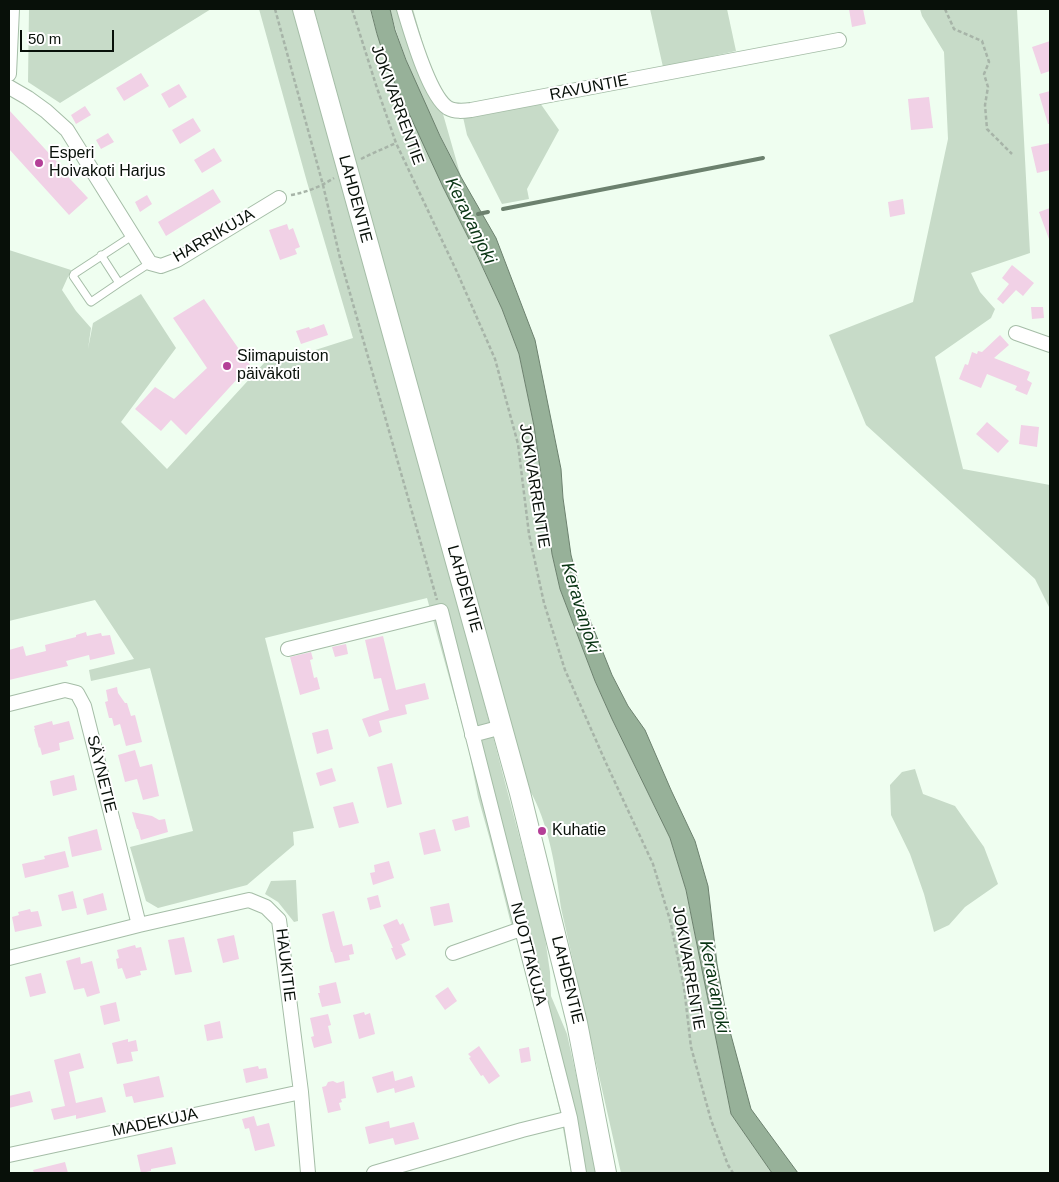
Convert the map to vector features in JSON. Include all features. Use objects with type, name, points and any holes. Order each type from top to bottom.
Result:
[{"type":"main road","name":"LAHDENTIE","points":[[303,9],[502,727],[544,888],[578,1023],[606,1173]]},
{"type":"street","points":[[9,74],[12,9]]},
{"type":"street","name":"RAVUNTIE","points":[[404,9],[425,72],[440,102],[450,109],[459,111],[839,40]]},
{"type":"street","name":"HARRIKUJA","points":[[9,87],[46,111],[67,130],[150,263],[161,266],[177,260],[280,198]]},
{"type":"street","points":[[1016,333],[1050,345]]},
{"type":"street","points":[[288,649],[441,611]]},
{"type":"street","name":"NUOTTAKUJA","points":[[441,611],[570,1118],[579,1173]]},
{"type":"street","name":"SÄYNETIE","points":[[9,704],[65,690],[77,694],[84,706],[139,925]]},
{"type":"street","points":[[472,735],[502,727]]},
{"type":"street","name":"HAUKITIE","points":[[9,958],[139,925],[249,900],[266,907],[279,920],[301,1092],[308,1173]]},
{"type":"street","points":[[453,954],[521,928]]},
{"type":"street","name":"MADEKUJA","points":[[9,1155],[301,1092]]},
{"type":"street","points":[[374,1173],[570,1118]]},
{"type":"lane","points":[[132,236],[73,276],[91,302],[150,263]]},
{"type":"lane","points":[[100,256],[119,283]]},
{"type":"path","points":[[275,9],[323,185],[340,258],[441,611]]},
{"type":"path","name":"JOKIVARRENTIE","points":[[352,9],[396,143],[458,272],[495,359],[518,444],[528,534],[544,603],[566,670],[606,763],[653,864],[670,920],[684,987],[691,1047],[711,1120],[728,1165],[733,1173]]},
{"type":"path","points":[[945,9],[954,29],[982,41],[989,62],[984,74],[988,87],[985,105],[987,129],[1012,154]]},
{"type":"path","points":[[280,198],[302,193],[323,185]]},
{"type":"shaded area","points":[[29,9],[211,9],[60,103],[28,82]]},
{"type":"shaded area","points":[[259,9],[293,9],[479,683],[544,931],[550,972],[551,996],[567,1034],[596,1173],[571,1173],[560,1112],[518,943],[511,924],[478,797],[468,746],[427,598],[265,638],[314,828],[293,832],[294,845],[247,885],[158,908],[146,901],[130,847],[193,831],[150,668],[91,681],[89,670],[134,659],[95,600],[9,621],[9,250],[71,270],[62,290],[76,311],[91,328],[88,349],[93,323],[141,294],[176,348],[121,422],[167,469],[265,362],[287,359],[353,338]]},
{"type":"shaded area","points":[[314,9],[371,9],[387,66],[502,309],[519,354],[534,426],[552,554],[560,589],[595,681],[670,838],[686,890],[731,1114],[772,1173],[621,1173],[561,908],[547,832],[529,789]]},
{"type":"shaded area","points":[[390,9],[413,9],[461,177],[412,74]]},
{"type":"shaded area","points":[[650,9],[727,9],[736,51],[663,67]]},
{"type":"shaded area","points":[[920,9],[1017,9],[1030,253],[971,273],[980,292],[995,309],[991,318],[935,357],[963,469],[1050,485],[1050,609],[1035,579],[866,425],[829,335],[913,302],[948,139],[944,52],[922,16]]},
{"type":"shaded area","points":[[540,103],[559,130],[527,189],[529,199],[502,204],[467,135],[463,117]]},
{"type":"shaded area","points":[[915,769],[923,794],[955,806],[984,847],[998,884],[965,907],[949,925],[934,932],[924,894],[910,854],[891,815],[890,785],[902,772]]},
{"type":"shaded area","points":[[296,880],[298,921],[294,922],[278,902],[265,894],[271,881]]},
{"type":"water","name":"Keravanjoki","points":[[371,9],[390,9],[395,30],[406,60],[440,136],[496,238],[535,340],[561,469],[571,555],[584,605],[612,675],[628,706],[645,730],[695,841],[708,886],[717,964],[728,1024],[751,1109],[798,1173],[772,1173],[731,1114],[686,890],[670,838],[595,681],[560,589],[552,554],[534,426],[519,354],[502,309],[387,66]]},
{"type":"building","points":[[849,9],[863,9],[866,24],[852,27]]},
{"type":"building","points":[[1050,41],[1050,71],[1041,74],[1032,47]]},
{"type":"building","points":[[141,73],[149,86],[124,101],[116,88]]},
{"type":"building","points":[[179,84],[187,97],[169,108],[161,94]]},
{"type":"building","points":[[1050,91],[1050,124],[1048,124],[1039,94]]},
{"type":"building","points":[[929,97],[933,128],[911,130],[908,99]]},
{"type":"building","points":[[85,106],[91,115],[76,124],[71,115]]},
{"type":"building","name":"Esperi Hoivakoti Harjus","points":[[9,110],[88,198],[69,215],[9,149]]},
{"type":"building","points":[[193,118],[201,131],[180,144],[172,130]]},
{"type":"building","points":[[108,133],[114,142],[101,149],[96,140]]},
{"type":"building","points":[[1050,143],[1050,170],[1037,173],[1031,147]]},
{"type":"building","points":[[214,148],[222,161],[202,173],[194,160]]},
{"type":"building","points":[[213,189],[221,202],[166,236],[158,222]]},
{"type":"building","points":[[147,195],[152,204],[140,212],[135,202]]},
{"type":"building","points":[[903,199],[905,214],[890,217],[888,202]]},
{"type":"building","points":[[1050,208],[1050,239],[1049,239],[1039,212]]},
{"type":"building","points":[[287,224],[289,230],[293,228],[300,247],[295,249],[297,254],[280,260],[269,230]]},
{"type":"building","points":[[1012,265],[1034,283],[1023,296],[1016,290],[1003,304],[997,299],[1009,284],[1002,278]]},
{"type":"building","name":"Siimapuiston päiväkoti","points":[[204,299],[250,365],[186,435],[171,420],[161,431],[135,409],[155,387],[174,399],[207,368],[173,318]]},
{"type":"building","points":[[1031,307],[1043,307],[1044,318],[1032,319]]},
{"type":"building","points":[[324,324],[328,335],[301,344],[296,331]]},
{"type":"building","points":[[1000,335],[1009,345],[994,358],[1030,372],[1027,380],[1032,383],[1027,395],[1015,390],[1017,386],[987,374],[981,388],[959,379],[965,364],[968,365],[972,352],[977,354],[978,351],[982,352]]},
{"type":"building","points":[[987,422],[1009,441],[998,453],[976,434]]},
{"type":"building","points":[[1021,425],[1039,427],[1037,447],[1019,444]]},
{"type":"building","points":[[86,632],[87,636],[101,633],[102,636],[110,635],[115,654],[90,660],[89,655],[66,661],[68,666],[9,680],[9,650],[23,646],[26,656],[46,651],[45,645],[76,637],[76,635]]},
{"type":"building","points":[[383,636],[396,690],[425,683],[429,699],[405,705],[407,714],[379,721],[382,732],[369,737],[362,719],[389,710],[381,678],[374,679],[365,640]]},
{"type":"building","points":[[346,644],[348,654],[335,657],[332,647]]},
{"type":"building","points":[[311,652],[313,659],[310,660],[314,678],[317,677],[320,689],[300,695],[290,657]]},
{"type":"building","points":[[117,687],[118,693],[127,703],[131,716],[135,715],[142,742],[126,746],[120,724],[114,726],[112,718],[109,718],[105,702],[108,701],[106,690]]},
{"type":"building","points":[[52,721],[53,725],[69,721],[74,739],[59,743],[60,750],[42,755],[34,726]]},
{"type":"building","points":[[328,729],[333,749],[317,754],[312,733]]},
{"type":"building","points":[[135,750],[140,767],[152,764],[159,796],[143,800],[137,779],[125,782],[118,755]]},
{"type":"building","points":[[392,763],[402,804],[387,808],[377,767]]},
{"type":"building","points":[[332,768],[336,781],[320,786],[316,773]]},
{"type":"building","points":[[74,775],[77,790],[53,796],[50,781]]},
{"type":"building","points":[[353,802],[359,823],[339,828],[333,807]]},
{"type":"building","points":[[132,812],[152,816],[159,820],[165,819],[168,832],[141,840]]},
{"type":"building","points":[[468,816],[470,827],[455,831],[452,820]]},
{"type":"building","points":[[97,829],[102,850],[72,857],[68,837]]},
{"type":"building","points":[[435,829],[441,851],[424,855],[419,833]]},
{"type":"building","points":[[65,851],[69,867],[25,878],[22,864],[45,859],[44,856]]},
{"type":"building","points":[[389,861],[394,878],[373,885],[370,873],[375,872],[374,865]]},
{"type":"building","points":[[73,891],[77,908],[62,911],[58,895]]},
{"type":"building","points":[[103,893],[107,910],[87,915],[83,899]]},
{"type":"building","points":[[378,895],[381,907],[370,910],[367,898]]},
{"type":"building","points":[[449,903],[453,922],[434,926],[430,907]]},
{"type":"building","points":[[30,909],[31,912],[38,911],[42,926],[15,932],[12,917],[19,915],[18,912]]},
{"type":"building","points":[[334,911],[343,946],[352,944],[354,954],[349,955],[350,960],[335,963],[322,914]]},
{"type":"building","points":[[397,919],[400,925],[403,923],[410,940],[401,944],[406,955],[396,960],[383,925]]},
{"type":"building","points":[[234,935],[239,959],[223,963],[217,939]]},
{"type":"building","points":[[184,937],[192,972],[175,975],[168,940]]},
{"type":"building","points":[[135,945],[136,948],[141,947],[147,970],[140,971],[141,975],[126,979],[122,968],[118,969],[116,959],[119,958],[117,950]]},
{"type":"building","points":[[80,957],[81,964],[92,961],[100,993],[87,997],[84,988],[74,990],[66,961]]},
{"type":"building","points":[[41,973],[46,993],[30,997],[25,977]]},
{"type":"building","points":[[336,982],[341,1003],[322,1007],[318,993],[320,993],[319,986]]},
{"type":"building","points":[[448,987],[457,1001],[445,1010],[435,996]]},
{"type":"building","points":[[116,1002],[120,1021],[104,1025],[100,1006]]},
{"type":"building","points":[[364,1012],[365,1015],[370,1013],[375,1034],[359,1039],[353,1015]]},
{"type":"building","points":[[328,1014],[331,1025],[328,1026],[332,1043],[314,1048],[311,1037],[314,1036],[310,1018]]},
{"type":"building","points":[[220,1021],[223,1038],[207,1041],[204,1025]]},
{"type":"building","points":[[128,1039],[128,1042],[136,1040],[138,1051],[131,1052],[133,1061],[117,1064],[112,1043]]},
{"type":"building","points":[[479,1046],[500,1076],[489,1084],[469,1058],[471,1057],[468,1054]]},
{"type":"building","points":[[529,1047],[531,1061],[521,1063],[519,1049]]},
{"type":"building","points":[[80,1053],[84,1068],[69,1072],[76,1103],[102,1097],[106,1112],[76,1119],[76,1115],[54,1120],[51,1109],[65,1106],[54,1060]]},
{"type":"building","points":[[258,1066],[259,1069],[266,1068],[268,1078],[246,1083],[243,1069]]},
{"type":"building","points":[[393,1071],[395,1081],[412,1076],[415,1087],[395,1093],[394,1088],[377,1093],[372,1077]]},
{"type":"building","points":[[159,1076],[164,1097],[134,1103],[132,1096],[126,1097],[123,1084]]},
{"type":"building","points":[[333,1081],[337,1083],[344,1081],[346,1098],[341,1099],[342,1102],[339,1103],[341,1110],[328,1113],[322,1087],[326,1086],[328,1082]]},
{"type":"building","points":[[30,1091],[33,1102],[9,1108],[9,1096]]},
{"type":"building","points":[[254,1116],[257,1126],[269,1123],[275,1146],[255,1151],[249,1128],[245,1129],[242,1119]]},
{"type":"building","points":[[389,1121],[390,1128],[414,1122],[419,1139],[395,1145],[393,1138],[369,1144],[365,1127]]},
{"type":"building","points":[[172,1147],[176,1164],[141,1173],[137,1155]]},
{"type":"building","points":[[65,1162],[68,1173],[34,1173],[33,1170]]},
{"type":"waterway","points":[[503,209],[763,158]]},
{"type":"waterway","name":"Keravanjoki","points":[[478,214],[488,212]]},
{"type":"place","name":"Esperi Hoivakoti Harjus","points":[[39,163]]},
{"type":"place","name":"Siimapuiston päiväkoti","points":[[227,366]]},
{"type":"place","name":"Kuhatie","points":[[542,831]]}]
